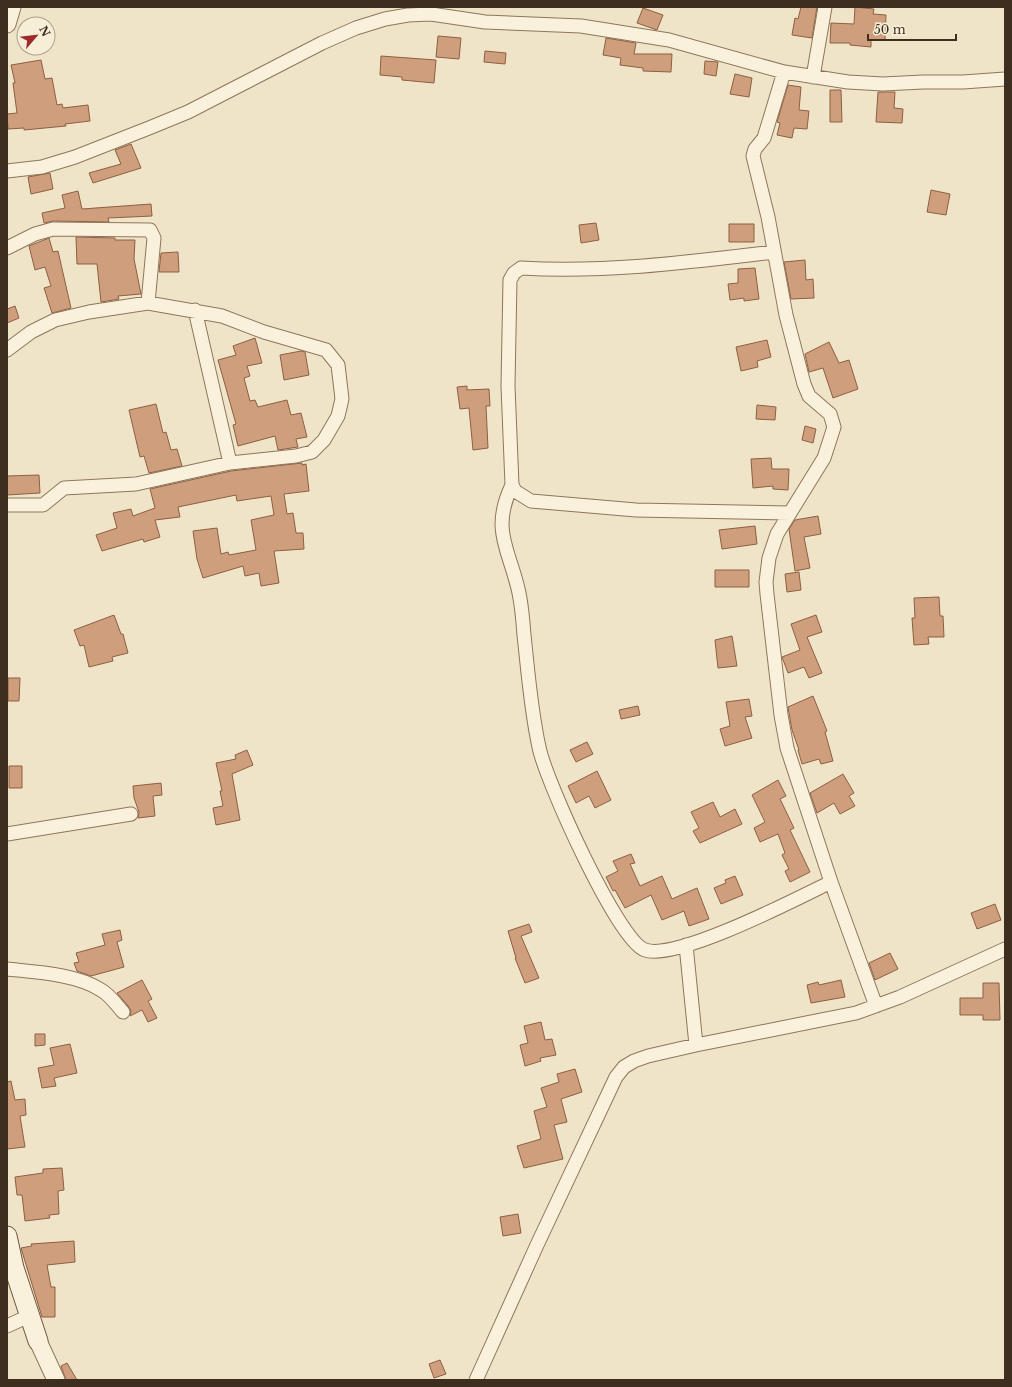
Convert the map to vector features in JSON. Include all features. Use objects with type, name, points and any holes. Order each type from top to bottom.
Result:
[{"type":"main road","points":[[7,1236],[14,1268],[38,1341]]},
{"type":"street","points":[[7,24],[12,7]]},
{"type":"street","points":[[813,77],[825,7]]},
{"type":"street","points":[[7,171],[42,167],[75,157],[188,112],[343,34],[385,19],[408,15],[431,14],[484,22],[581,26],[669,40],[784,72],[848,82],[883,84],[963,82],[1005,79]]},
{"type":"street","points":[[784,72],[764,138],[755,149],[753,156],[786,315],[804,384],[809,396],[830,414],[834,426],[824,458],[777,534],[770,558],[766,582],[767,594],[781,715],[787,748],[831,882],[876,1006]]},
{"type":"street","points":[[7,248],[35,234],[53,230],[150,230],[154,238],[148,302]]},
{"type":"street","points":[[774,252],[668,265],[587,270],[520,268],[514,273],[510,280],[508,386],[512,485],[515,491],[531,501],[636,510],[790,513]]},
{"type":"street","points":[[7,350],[31,332],[55,320],[88,312],[148,302],[222,316],[264,332],[326,350],[338,365],[342,399],[338,416],[324,440],[312,452],[296,456],[230,463],[136,484],[64,488],[59,490],[47,502],[38,506],[7,505]]},
{"type":"street","points":[[195,310],[230,463]]},
{"type":"street","points":[[512,485],[504,502],[501,527],[519,593],[539,748],[556,798],[611,909],[639,947],[644,950],[659,952],[686,945],[733,928],[831,882]]},
{"type":"street","points":[[7,834],[132,814]]},
{"type":"street","points":[[686,945],[696,1045]]},
{"type":"street","points":[[476,1380],[537,1245],[616,1077],[624,1067],[634,1061],[696,1045],[827,1019],[876,1006],[900,997],[1005,949]]},
{"type":"street","points":[[7,969],[35,972],[91,984],[112,999],[122,1012]]},
{"type":"street","points":[[7,1326],[29,1316]]},
{"type":"street","points":[[38,1341],[55,1378]]},
{"type":"building","points":[[801,7],[817,7],[812,38],[792,35],[795,18],[798,19]]},
{"type":"building","points":[[855,7],[874,9],[873,14],[886,15],[885,40],[871,40],[871,47],[850,45],[850,43],[830,43],[831,23],[854,24]]},
{"type":"building","points":[[643,8],[663,15],[657,30],[637,23]]},
{"type":"building","points":[[438,36],[461,38],[459,59],[436,57]]},
{"type":"building","points":[[606,38],[636,43],[634,54],[672,54],[671,72],[643,71],[643,68],[620,65],[621,58],[603,55]]},
{"type":"building","points":[[485,51],[506,53],[505,64],[484,62]]},
{"type":"building","points":[[381,56],[436,60],[434,83],[402,80],[402,77],[380,75]]},
{"type":"building","points":[[41,60],[45,79],[52,78],[57,105],[62,104],[63,108],[88,105],[90,121],[65,124],[66,126],[24,130],[24,128],[8,129],[7,114],[17,113],[13,83],[15,83],[11,65]]},
{"type":"building","points":[[705,61],[718,62],[716,76],[704,74]]},
{"type":"building","points":[[735,74],[752,78],[749,97],[730,94]]},
{"type":"building","points":[[788,85],[801,87],[799,110],[809,111],[807,129],[794,128],[792,138],[777,135],[780,123],[777,122]]},
{"type":"building","points":[[830,90],[841,90],[842,122],[830,122]]},
{"type":"building","points":[[878,92],[895,92],[894,108],[903,109],[902,123],[876,122]]},
{"type":"building","points":[[131,144],[141,168],[93,183],[89,173],[121,164],[115,150]]},
{"type":"building","points":[[50,173],[53,189],[31,194],[28,177]]},
{"type":"building","points":[[931,190],[950,194],[946,215],[927,212]]},
{"type":"building","points":[[78,191],[82,209],[151,204],[152,216],[108,218],[109,222],[53,221],[44,223],[42,213],[65,208],[62,195]]},
{"type":"building","points":[[596,223],[599,240],[581,243],[579,225]]},
{"type":"building","points":[[729,224],[754,224],[754,242],[729,242]]},
{"type":"building","points":[[76,237],[135,240],[134,259],[141,294],[118,296],[119,299],[101,302],[97,264],[77,264]]},
{"type":"building","points":[[49,238],[53,252],[58,251],[71,308],[52,313],[44,288],[51,286],[45,267],[35,270],[29,246]]},
{"type":"building","points":[[178,252],[179,272],[159,272],[161,253]]},
{"type":"building","points":[[805,260],[806,280],[813,279],[814,298],[791,299],[784,262]]},
{"type":"building","points":[[755,268],[759,299],[744,301],[744,298],[730,300],[728,284],[738,283],[738,269]]},
{"type":"building","points":[[15,306],[19,318],[7,323],[7,309]]},
{"type":"building","points":[[255,338],[262,363],[247,366],[250,376],[244,378],[250,401],[255,400],[258,407],[287,400],[291,415],[301,413],[307,437],[296,439],[298,447],[278,450],[275,436],[238,446],[233,425],[236,424],[218,360],[236,355],[233,346]]},
{"type":"building","points":[[767,340],[771,357],[757,361],[758,367],[741,371],[736,347]]},
{"type":"building","points":[[829,342],[839,363],[849,360],[858,389],[833,398],[823,368],[809,372],[805,354]]},
{"type":"building","points":[[301,351],[305,352],[309,375],[284,380],[280,355]]},
{"type":"building","points":[[467,386],[467,390],[489,389],[490,406],[486,406],[488,448],[473,450],[469,408],[460,409],[457,387]]},
{"type":"building","points":[[156,404],[163,433],[166,432],[171,450],[177,449],[182,466],[149,473],[144,456],[140,457],[129,410]]},
{"type":"building","points":[[757,405],[776,407],[775,420],[756,419]]},
{"type":"building","points":[[805,426],[816,429],[813,443],[802,440]]},
{"type":"building","points":[[771,458],[772,469],[789,469],[788,490],[773,489],[773,486],[753,488],[751,459]]},
{"type":"building","points":[[302,463],[302,465],[306,464],[309,491],[284,494],[287,514],[293,513],[296,533],[303,533],[304,549],[274,551],[279,583],[261,586],[259,573],[245,576],[243,566],[203,578],[197,559],[193,531],[217,528],[221,554],[228,552],[229,555],[256,550],[251,520],[274,515],[271,496],[237,501],[236,495],[178,507],[180,517],[155,520],[160,537],[144,542],[143,539],[102,551],[96,535],[117,528],[113,513],[131,509],[133,516],[155,508],[150,489],[231,471]]},
{"type":"building","points":[[39,475],[40,493],[7,495],[7,476]]},
{"type":"building","points":[[818,516],[821,534],[804,537],[810,568],[795,571],[789,529],[795,520]]},
{"type":"building","points":[[755,526],[757,544],[722,549],[719,530]]},
{"type":"building","points":[[715,570],[749,570],[749,587],[715,587]]},
{"type":"building","points":[[799,572],[801,590],[787,592],[785,574]]},
{"type":"building","points":[[939,597],[940,616],[943,616],[944,637],[928,637],[929,644],[914,645],[912,618],[915,618],[914,598]]},
{"type":"building","points":[[114,615],[121,634],[123,634],[128,653],[112,657],[113,661],[89,667],[84,645],[80,646],[74,630]]},
{"type":"building","points":[[816,615],[822,632],[807,637],[822,673],[809,678],[804,667],[788,673],[782,657],[800,650],[791,624]]},
{"type":"building","points":[[732,636],[737,666],[718,668],[715,640]]},
{"type":"building","points":[[8,678],[20,678],[19,701],[8,701]]},
{"type":"building","points":[[813,696],[827,731],[825,732],[833,761],[821,764],[819,759],[802,764],[792,730],[788,707]]},
{"type":"building","points":[[749,699],[752,716],[745,717],[752,738],[725,746],[720,729],[730,726],[726,702]]},
{"type":"building","points":[[638,706],[640,715],[621,719],[619,710]]},
{"type":"building","points":[[587,742],[593,754],[576,762],[570,750]]},
{"type":"building","points":[[247,750],[253,765],[232,774],[240,820],[216,825],[213,808],[223,806],[220,791],[222,791],[216,763],[236,759],[235,755]]},
{"type":"building","points":[[9,766],[22,766],[22,788],[9,788]]},
{"type":"building","points":[[597,771],[611,800],[595,808],[589,796],[576,803],[568,786]]},
{"type":"building","points":[[843,774],[854,793],[849,796],[855,806],[840,814],[834,803],[817,813],[810,793]]},
{"type":"building","points":[[778,780],[786,796],[780,799],[794,828],[790,830],[810,872],[790,882],[785,871],[789,869],[782,855],[785,853],[778,834],[760,842],[754,828],[765,822],[752,795]]},
{"type":"building","points":[[161,783],[162,795],[153,796],[155,816],[138,818],[139,812],[134,798],[133,786]]},
{"type":"building","points":[[713,802],[720,817],[735,809],[742,824],[700,843],[693,831],[699,828],[691,812]]},
{"type":"building","points":[[631,854],[635,863],[630,864],[640,886],[662,876],[672,899],[697,888],[709,919],[689,926],[684,911],[662,920],[651,895],[625,908],[615,890],[613,891],[606,877],[618,871],[613,861]]},
{"type":"building","points":[[735,876],[743,895],[721,904],[714,888],[726,883],[725,880]]},
{"type":"building","points":[[995,904],[1001,920],[977,929],[971,913]]},
{"type":"building","points":[[529,924],[532,932],[521,936],[539,978],[525,983],[515,958],[508,931]]},
{"type":"building","points":[[120,930],[122,940],[117,942],[124,967],[91,976],[77,971],[74,963],[79,962],[76,953],[105,945],[102,934]]},
{"type":"building","points":[[890,953],[898,969],[875,980],[869,963]]},
{"type":"building","points":[[142,980],[152,999],[148,1001],[157,1018],[148,1022],[142,1010],[130,1016],[131,1011],[129,1007],[117,993]]},
{"type":"building","points":[[841,980],[845,997],[811,1003],[807,985],[818,982],[819,985]]},
{"type":"building","points":[[983,983],[999,983],[1000,1020],[983,1020],[983,1015],[960,1015],[960,998],[983,998]]},
{"type":"building","points":[[541,1022],[545,1040],[552,1039],[556,1055],[540,1058],[541,1061],[525,1066],[520,1045],[528,1043],[524,1026]]},
{"type":"building","points":[[35,1034],[45,1034],[45,1045],[35,1046]]},
{"type":"building","points":[[70,1044],[77,1073],[54,1078],[56,1086],[42,1088],[38,1068],[54,1065],[50,1048]]},
{"type":"building","points":[[575,1069],[582,1092],[561,1099],[567,1122],[554,1125],[563,1159],[524,1168],[517,1146],[541,1139],[534,1111],[547,1107],[541,1088],[559,1082],[557,1074]]},
{"type":"building","points":[[11,1081],[15,1100],[25,1099],[26,1115],[20,1116],[25,1147],[7,1149],[7,1082]]},
{"type":"building","points":[[62,1168],[64,1190],[58,1191],[59,1214],[49,1215],[50,1218],[25,1221],[22,1195],[17,1195],[15,1177],[43,1173],[43,1169]]},
{"type":"building","points":[[518,1214],[521,1233],[503,1236],[500,1217]]},
{"type":"building","points":[[74,1241],[75,1262],[47,1265],[51,1287],[55,1287],[55,1317],[42,1317],[21,1248],[32,1246],[31,1244]]},
{"type":"building","points":[[440,1360],[446,1374],[434,1378],[429,1364]]},
{"type":"building","points":[[67,1363],[77,1380],[66,1380],[61,1366]]}]
